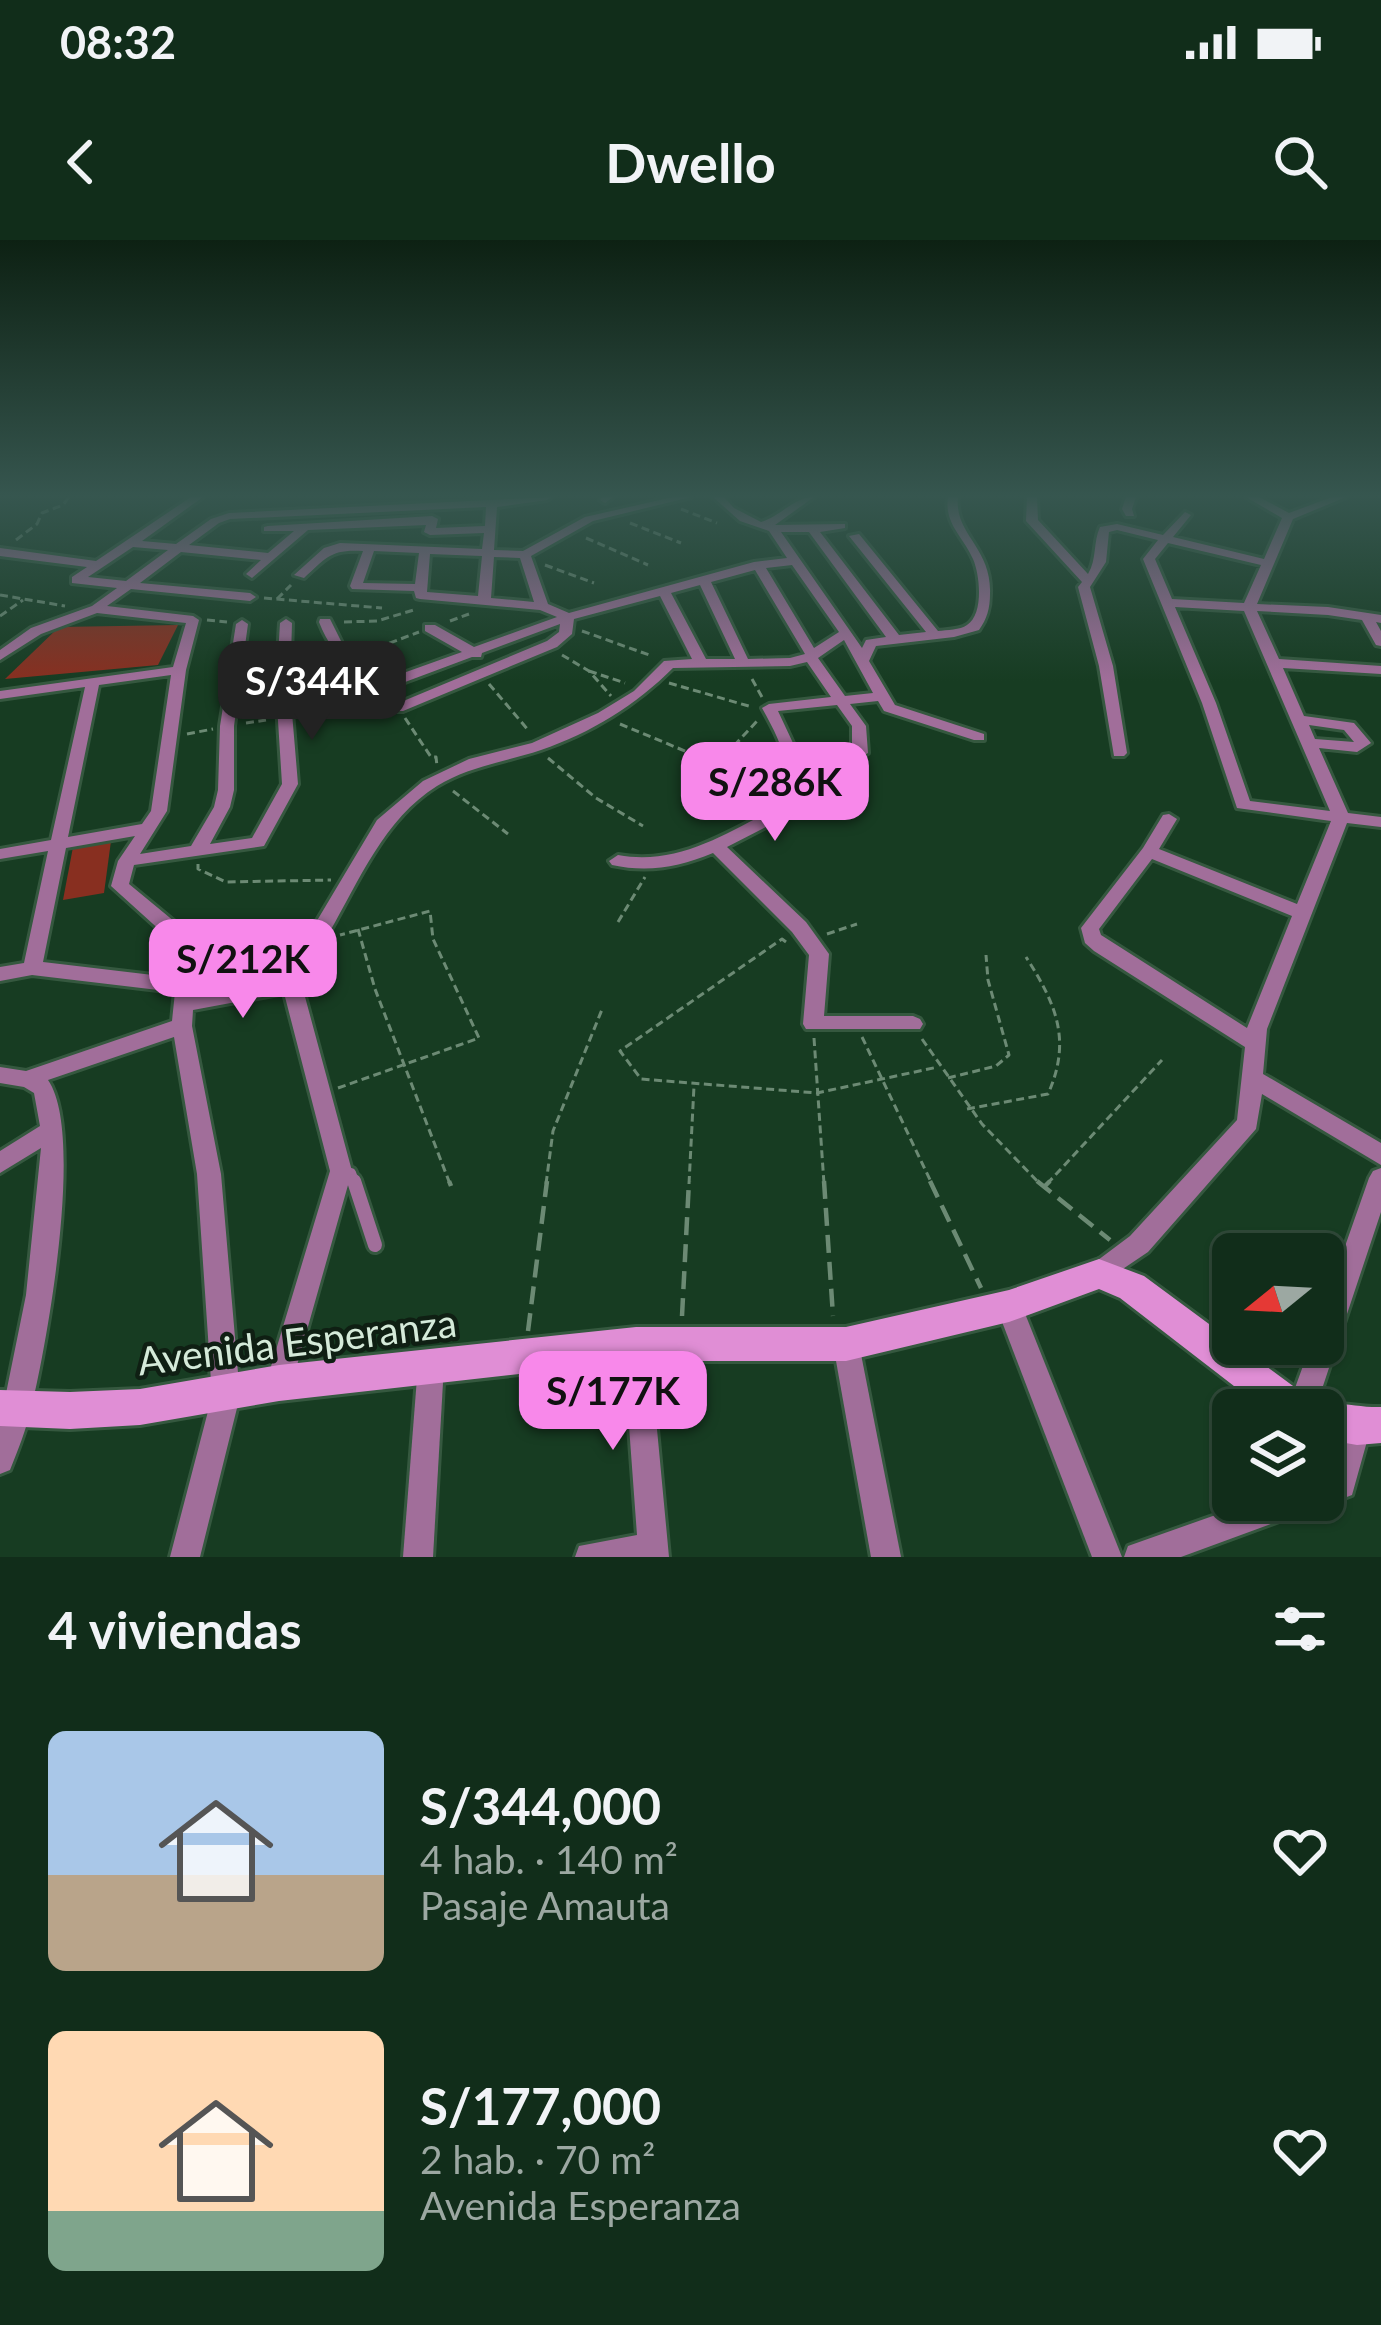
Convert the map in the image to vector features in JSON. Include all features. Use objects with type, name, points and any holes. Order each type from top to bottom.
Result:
[{"type":"street","points":[[46,558],[97,566]]},
{"type":"street","points":[[108,558],[76,580],[250,597]]},
{"type":"street","points":[[0,656],[36,631],[96,609],[163,558]]},
{"type":"street","points":[[251,574],[267,558]]},
{"type":"street","points":[[300,575],[320,558]]},
{"type":"street","points":[[366,558],[356,586],[421,588]]},
{"type":"street","points":[[424,558],[420,595],[542,606],[567,623]]},
{"type":"street","points":[[484,601],[488,558]]},
{"type":"street","points":[[527,558],[542,606]]},
{"type":"street","points":[[792,558],[846,633],[889,708],[979,737]]},
{"type":"street","points":[[834,558],[894,638]]},
{"type":"street","points":[[873,558],[933,633]]},
{"type":"street","points":[[861,663],[871,643],[976,626],[982,618],[982,566],[977,558]]},
{"type":"street","points":[[1067,558],[1088,581],[1086,600],[1106,666],[1119,753]]},
{"type":"street","points":[[1088,581],[1100,573],[1102,558]]},
{"type":"street","points":[[1149,558],[1243,805],[1377,824]]},
{"type":"street","points":[[1246,558],[1270,564]]},
{"type":"street","points":[[1249,607],[1272,558]]},
{"type":"street","points":[[382,686],[470,651],[664,591],[758,565],[794,561]]},
{"type":"street","points":[[758,565],[859,726],[860,752]]},
{"type":"street","points":[[704,579],[743,662]]},
{"type":"street","points":[[664,591],[700,661]]},
{"type":"street","points":[[1169,603],[1328,610],[1374,619],[1381,642]]},
{"type":"street","points":[[1249,607],[1341,816],[1254,1043],[1248,1123],[1139,1244],[1113,1263],[1132,1287],[1270,1389]]},
{"type":"street","points":[[96,609],[193,620],[179,670],[159,811],[128,861],[120,886],[170,928],[292,936],[322,928],[383,824],[443,775],[537,746],[602,716],[650,686],[669,664],[769,665],[811,656],[846,633]]},
{"type":"street","points":[[325,622],[334,650],[382,686],[398,708],[552,644],[567,623]]},
{"type":"street","points":[[128,861],[258,842],[290,784],[286,623]]},
{"type":"street","points":[[197,851],[222,807],[227,726],[242,624]]},
{"type":"street","points":[[430,628],[495,666]]},
{"type":"street","points":[[1274,663],[1381,670]]},
{"type":"street","points":[[0,695],[179,670]]},
{"type":"street","points":[[32,968],[93,682]]},
{"type":"street","points":[[618,861],[652,866],[715,845],[783,811],[793,788],[796,758],[769,708],[881,696]]},
{"type":"street","points":[[1300,720],[1342,724],[1354,730],[1363,743],[1358,747],[1310,743]]},
{"type":"street","points":[[1169,819],[1090,928],[1092,938],[1254,1043]]},
{"type":"street","points":[[0,854],[150,828]]},
{"type":"street","points":[[715,845],[814,947],[814,1024],[913,1024]]},
{"type":"street","points":[[1149,851],[1304,914]]},
{"type":"street","points":[[184,1557],[226,1396],[209,1174],[184,1005],[201,931]]},
{"type":"street","points":[[279,1383],[340,1171],[292,984],[292,936]]},
{"type":"street","points":[[0,974],[32,968],[184,1005]]},
{"type":"street","points":[[27,1079],[184,1005],[292,984]]},
{"type":"street","points":[[0,1075],[42,1087],[50,1105],[43,1273],[0,1460]]},
{"type":"street","points":[[1251,1077],[1381,1155]]},
{"type":"street","points":[[0,1163],[50,1131]]},
{"type":"street","points":[[1306,1389],[1381,1178]]},
{"type":"street","name":"Avenida Esperanza","points":[[9,1408],[111,1409],[226,1396],[279,1383],[636,1344],[846,1344],[1000,1308],[1113,1263]]},
{"type":"street","points":[[1000,1308],[1107,1557]]},
{"type":"street","points":[[590,1557],[654,1552],[636,1344]]},
{"type":"street","points":[[846,1344],[886,1557]]},
{"type":"street","points":[[418,1557],[431,1365]]},
{"type":"street","points":[[1344,1475],[1354,1424]]},
{"type":"street","points":[[1139,1557],[1241,1521]]},
{"type":"lane","points":[[340,1171],[351,1173],[375,1245]]},
{"type":"path","points":[[534,558],[594,583]]},
{"type":"path","points":[[633,558],[648,565]]},
{"type":"path","points":[[277,599],[300,575]]},
{"type":"path","points":[[0,595],[64,606]]},
{"type":"path","points":[[250,597],[382,608]]},
{"type":"path","points":[[0,616],[24,599]]},
{"type":"path","points":[[567,623],[669,664]]},
{"type":"path","points":[[532,653],[565,655],[589,671],[621,705]]},
{"type":"path","points":[[743,662],[769,708]]},
{"type":"path","points":[[589,671],[650,686],[721,695],[765,712],[716,764]]},
{"type":"path","points":[[464,679],[488,682],[556,767],[643,826]]},
{"type":"path","points":[[398,708],[443,775],[508,835]]},
{"type":"path","points":[[170,737],[327,710]]},
{"type":"path","points":[[602,716],[734,771]]},
{"type":"path","points":[[197,851],[198,868],[226,882],[341,879],[350,884]]},
{"type":"path","points":[[618,922],[652,866]]},
{"type":"path","points":[[292,936],[324,940],[430,911],[433,939],[479,1038],[320,1095]]},
{"type":"path","points":[[856,924],[805,956],[782,939],[620,1051],[641,1079],[817,1093],[938,1067]]},
{"type":"path","points":[[358,929],[451,1186]]},
{"type":"path","points":[[944,1078],[996,1066],[1009,1055],[1008,1033],[983,977],[986,955]]},
{"type":"path","points":[[967,1109],[1048,1094],[1061,1070],[1059,1007],[1026,957]]},
{"type":"path","points":[[525,1357],[553,1131],[603,1007]]},
{"type":"path","points":[[814,1024],[833,1316],[846,1344]]},
{"type":"path","points":[[856,1024],[1000,1308]]},
{"type":"path","points":[[913,1024],[967,1109],[1113,1263]]},
{"type":"path","points":[[1044,1188],[1162,1060]]},
{"type":"path","points":[[681,1346],[694,1084]]},
{"type":"shaded area","points":[[178,625],[158,665],[5,679],[59,627]]},
{"type":"shaded area","points":[[111,841],[104,893],[63,900],[73,847]]},
{"type":"shaded area","points":[[272,942],[270,981],[198,993],[202,953]]}]
